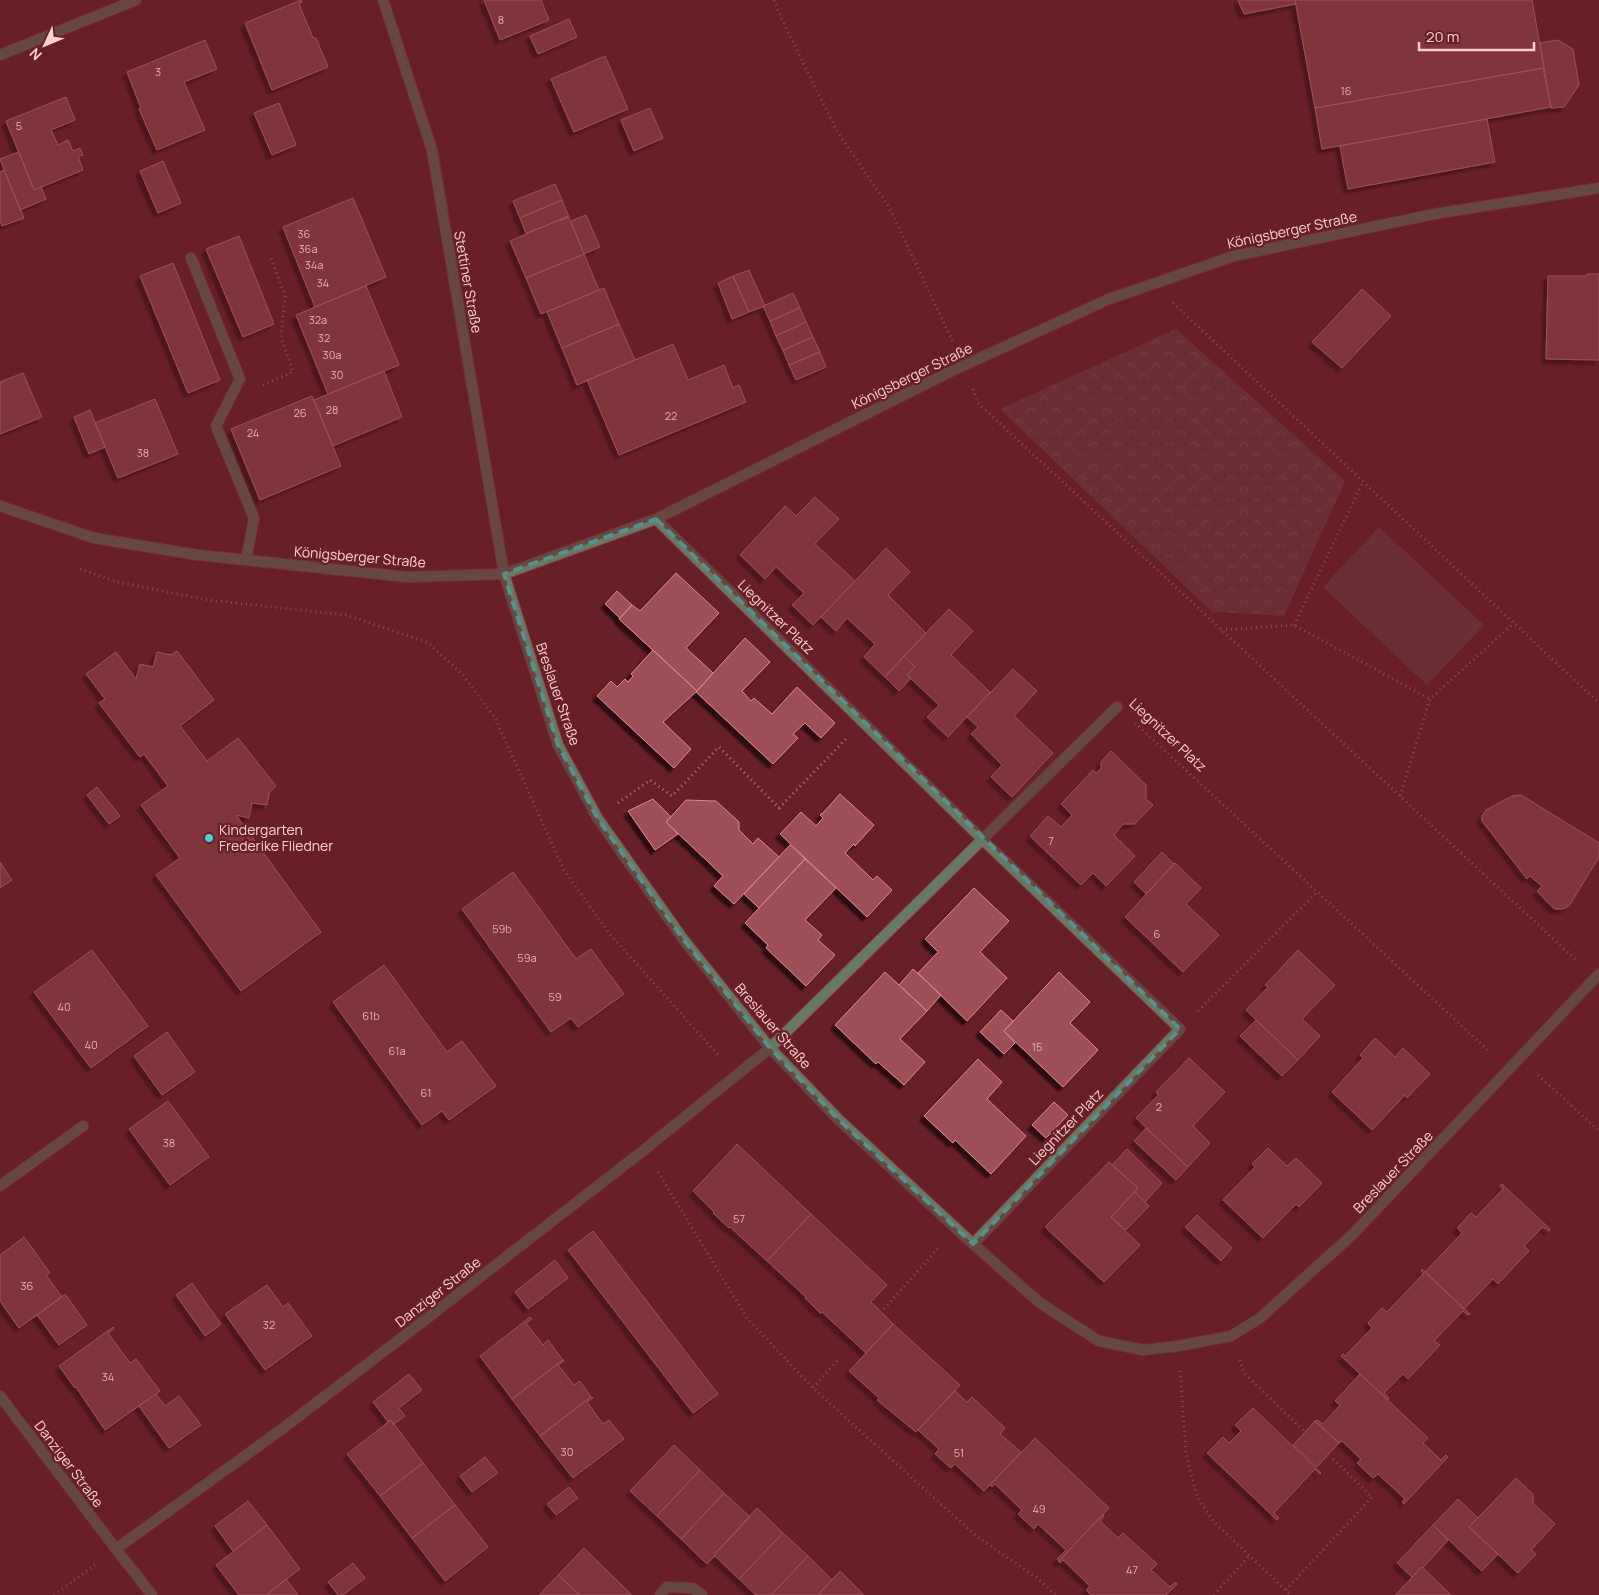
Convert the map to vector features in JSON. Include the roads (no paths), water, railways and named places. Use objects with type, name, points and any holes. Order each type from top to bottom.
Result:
[{"type":"street","points":[[0,56],[136,0]]},
{"type":"street","name":"Stettiner Straße","points":[[383,0],[432,150],[504,574]]},
{"type":"street","name":"Königsberger Straße","points":[[0,506],[94,538],[198,555],[407,577],[504,574],[656,520],[964,366],[1109,299],[1234,256],[1434,214],[1599,188]]},
{"type":"street","points":[[191,258],[240,379],[216,426],[254,518],[246,560]]},
{"type":"street","name":"Liegnitzer Platz","points":[[656,520],[982,839],[1180,1029],[973,1244]]},
{"type":"street","name":"Breslauer Straße","points":[[504,574],[558,745],[598,819],[683,939],[770,1048],[838,1119],[956,1229],[1040,1303],[1099,1341],[1143,1350],[1178,1346],[1231,1336],[1260,1318],[1352,1235],[1597,976]]},
{"type":"street","name":"Liegnitzer Platz","points":[[770,1048],[1117,707]]},
{"type":"street","name":"Danziger Straße","points":[[116,1549],[282,1429],[428,1318],[644,1150],[770,1048]]},
{"type":"street","points":[[0,1186],[84,1126]]},
{"type":"street","name":"Danziger Straße","points":[[0,1396],[152,1595]]},
{"type":"street","points":[[660,1595],[667,1587],[693,1588],[702,1595]]},
{"type":"place","name":"Kindergarten Frederike Fliedner","points":[[209,838]]}]
